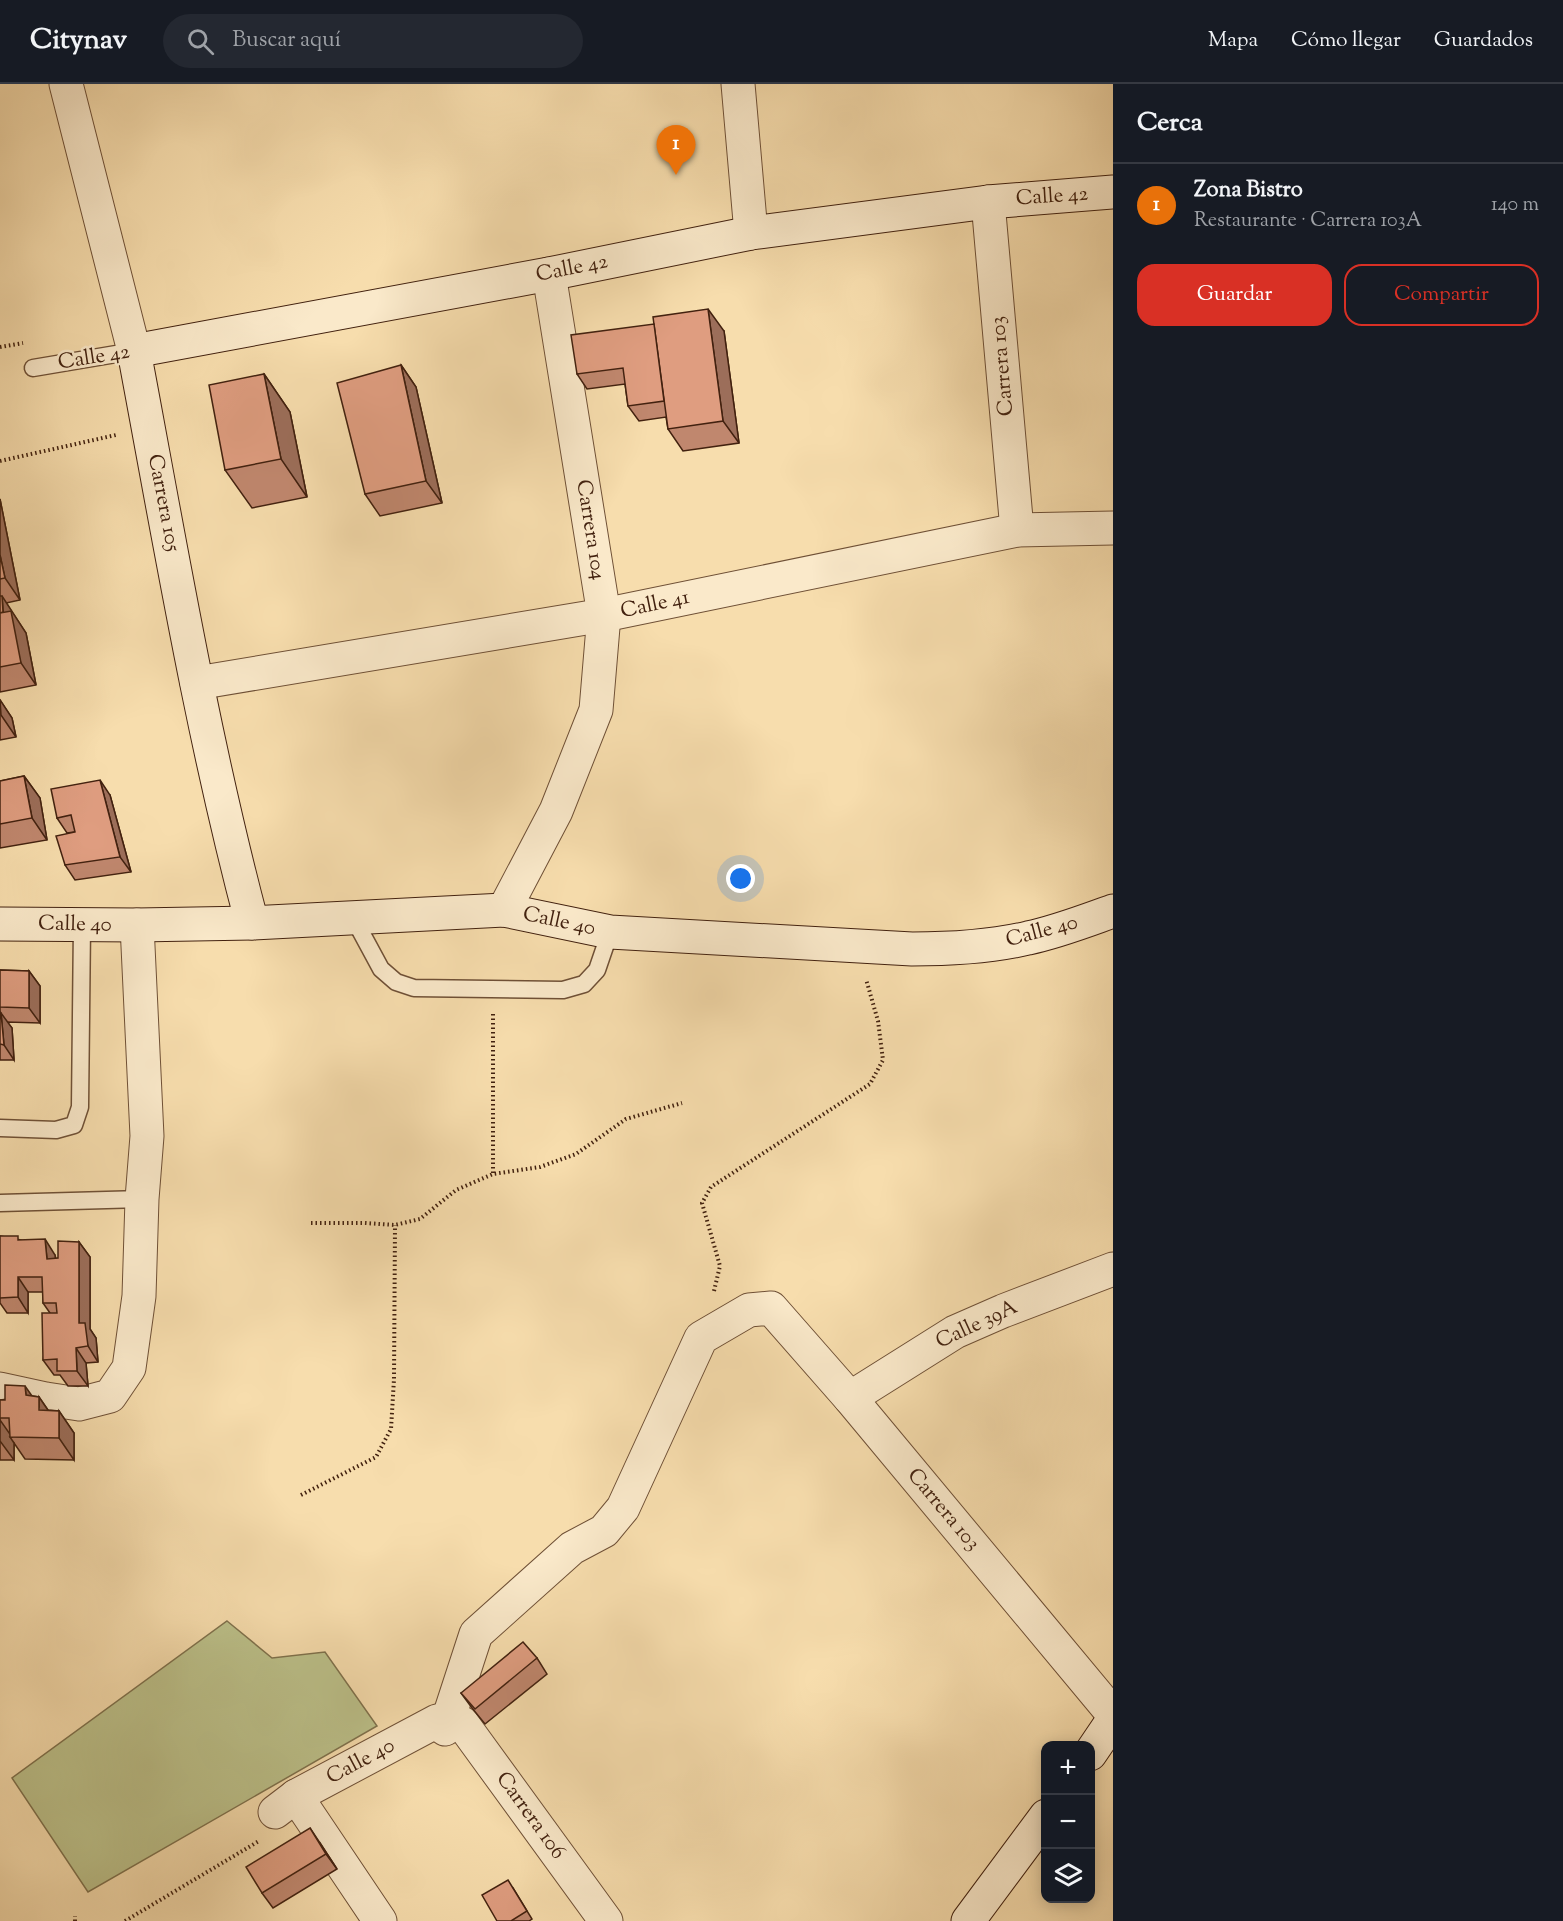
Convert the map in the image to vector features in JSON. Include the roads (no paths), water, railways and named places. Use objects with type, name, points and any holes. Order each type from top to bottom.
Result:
[{"type":"street","name":"Carrera 105","points":[[66,84],[134,351],[197,683],[237,868],[252,923]]},
{"type":"street","points":[[738,84],[751,233]]},
{"type":"street","name":"Calle 42","points":[[134,351],[549,274],[751,233],[988,202],[1113,192]]},
{"type":"street","name":"Carrera 103","points":[[988,202],[1017,530]]},
{"type":"street","name":"Carrera 104","points":[[504,910],[556,811],[596,710],[604,615],[549,274]]},
{"type":"street","name":"Calle 41","points":[[197,683],[604,615],[1017,530],[1113,528]]},
{"type":"street","name":"Calle 40","points":[[0,924],[252,923],[504,910],[610,933],[912,949],[956,949],[1030,938],[1113,911]]},
{"type":"street","points":[[0,1389],[79,1404],[110,1396],[129,1368],[139,1296],[142,1199],[147,1136],[137,925]]},
{"type":"street","name":"Calle 39A","points":[[850,1398],[956,1332],[1003,1311],[1113,1269]]},
{"type":"street","name":"Carrera 103","points":[[447,1723],[476,1634],[572,1548],[604,1531],[622,1508],[701,1338],[749,1310],[771,1308],[850,1398],[1113,1714]]},
{"type":"street","points":[[1095,1747],[1113,1720]]},
{"type":"street","name":"Calle 40","points":[[380,1921],[285,1804],[437,1721],[447,1723]]},
{"type":"street","name":"Carrera 106","points":[[447,1723],[462,1723],[604,1920]]},
{"type":"street","points":[[968,1921],[1041,1823]]},
{"type":"lane","name":"Calle 42","points":[[33,368],[134,351]]},
{"type":"lane","points":[[354,919],[381,969],[396,982],[414,988],[563,990],[584,984],[597,970],[610,933]]},
{"type":"lane","points":[[0,1128],[56,1130],[74,1125],[80,1107],[82,925]]},
{"type":"lane","points":[[0,1203],[142,1199]]},
{"type":"place","name":"Zona Bistro","points":[[676,175]]}]
